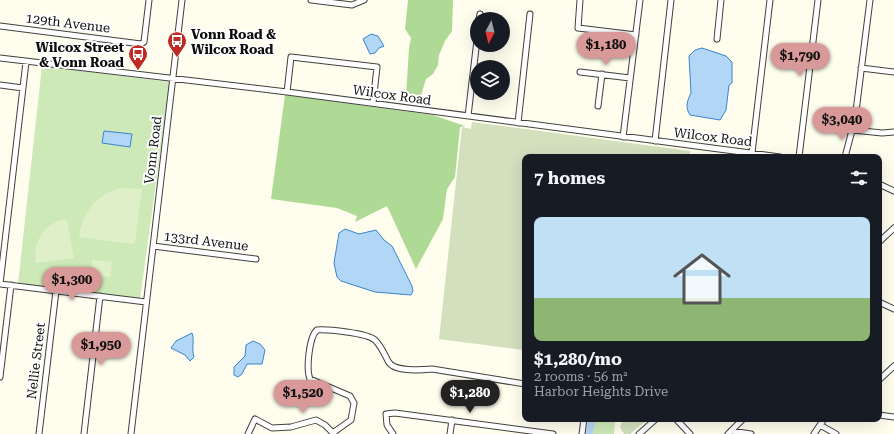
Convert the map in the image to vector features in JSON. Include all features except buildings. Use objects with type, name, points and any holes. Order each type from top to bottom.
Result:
[{"type":"street","name":"129th Avenue","points":[[0,26],[141,44],[144,42],[149,0]]},
{"type":"street","name":"Vonn Road","points":[[131,434],[182,0]]},
{"type":"street","points":[[311,0],[352,5],[364,0]]},
{"type":"street","points":[[580,0],[578,28],[636,35]]},
{"type":"street","points":[[623,137],[640,0]]},
{"type":"street","points":[[654,141],[671,0]]},
{"type":"street","points":[[717,39],[721,0]]},
{"type":"street","points":[[752,153],[770,0]]},
{"type":"street","points":[[799,154],[818,0]]},
{"type":"street","points":[[846,154],[853,130],[870,0]]},
{"type":"street","points":[[518,123],[530,14]]},
{"type":"street","points":[[468,116],[476,52]]},
{"type":"street","points":[[288,92],[292,57],[377,67],[373,103]]},
{"type":"street","name":"Wilcox Road","points":[[0,58],[172,80],[288,92],[759,154]]},
{"type":"street","points":[[26,62],[0,284],[146,302]]},
{"type":"street","points":[[861,68],[894,72]]},
{"type":"street","points":[[580,72],[630,78]]},
{"type":"street","points":[[598,106],[602,74]]},
{"type":"street","points":[[0,85],[23,88]]},
{"type":"street","points":[[853,130],[894,132]]},
{"type":"street","points":[[882,185],[894,191]]},
{"type":"street","points":[[882,239],[894,228]]},
{"type":"street","name":"133rd Avenue","points":[[152,246],[256,259]]},
{"type":"street","points":[[0,377],[11,285]]},
{"type":"street","name":"Nellie Street","points":[[39,434],[56,291]]},
{"type":"street","points":[[84,434],[100,296]]},
{"type":"street","points":[[882,303],[894,308]]},
{"type":"street","points":[[248,434],[255,419],[272,428],[291,427],[316,420],[334,433],[351,420],[354,403],[350,396],[310,379],[308,373],[312,337],[317,330],[371,337],[381,348],[388,362],[396,367],[417,371],[432,369],[522,384]]},
{"type":"street","points":[[882,377],[894,366]]},
{"type":"street","points":[[393,434],[387,425],[386,414],[395,413],[520,431],[553,434]]},
{"type":"street","points":[[882,415],[894,417]]},
{"type":"street","points":[[450,434],[452,420]]},
{"type":"street","points":[[582,434],[584,422]]},
{"type":"street","points":[[639,434],[653,422]]},
{"type":"street","points":[[679,422],[690,434]]},
{"type":"street","points":[[729,433],[740,422]]},
{"type":"street","points":[[814,434],[822,422]]},
{"type":"street","points":[[820,425],[836,434]]},
{"type":"street","points":[[291,427],[293,433]]},
{"type":"street","points":[[729,433],[751,434]]},
{"type":"green space","points":[[408,0],[453,0],[452,31],[445,41],[439,55],[438,65],[433,74],[426,79],[420,99],[413,100],[406,97],[411,38],[405,29]]},
{"type":"green space","points":[[42,66],[170,82],[140,299],[18,284]]},
{"type":"green space","points":[[285,95],[433,115],[465,126],[460,127],[455,177],[447,189],[443,219],[416,269],[387,206],[355,222],[357,216],[337,208],[271,199]]},
{"type":"green space","points":[[472,122],[690,151],[690,154],[522,154],[522,350],[439,339],[462,127],[471,129]]},
{"type":"green space","points":[[120,188],[142,189],[135,242],[133,244],[79,237],[83,220],[97,200],[111,191]]},
{"type":"green space","points":[[67,219],[74,258],[36,263],[36,248],[42,234],[52,224]]},
{"type":"green space","points":[[92,260],[112,262],[110,277],[91,275]]},
{"type":"green space","points":[[591,422],[615,422],[614,434],[584,434],[589,429]]},
{"type":"green space","points":[[622,422],[644,422],[630,434],[624,434],[620,427]]},
{"type":"water","points":[[371,34],[378,36],[384,46],[379,48],[375,53],[370,54],[363,39]]},
{"type":"water","points":[[702,48],[726,56],[732,62],[732,83],[729,85],[726,110],[720,120],[690,115],[687,109],[691,93],[689,56],[695,50]]},
{"type":"water","points":[[104,131],[132,134],[130,147],[102,143]]},
{"type":"water","points":[[345,229],[359,234],[376,230],[384,240],[392,246],[412,286],[413,291],[411,295],[375,292],[341,281],[337,277],[334,263],[339,233]]},
{"type":"water","points":[[192,333],[194,357],[190,361],[185,355],[171,348],[176,341]]},
{"type":"water","points":[[253,341],[260,344],[265,350],[262,364],[247,364],[242,374],[238,377],[234,375],[234,367],[245,356],[246,345]]},
{"type":"waterway","points":[[589,434],[591,422]]},
{"type":"place","name":"Vonn Road & Wilcox Road","points":[[177,58]]},
{"type":"place","name":"Wilcox Street & Vonn Road","points":[[138,71]]}]
